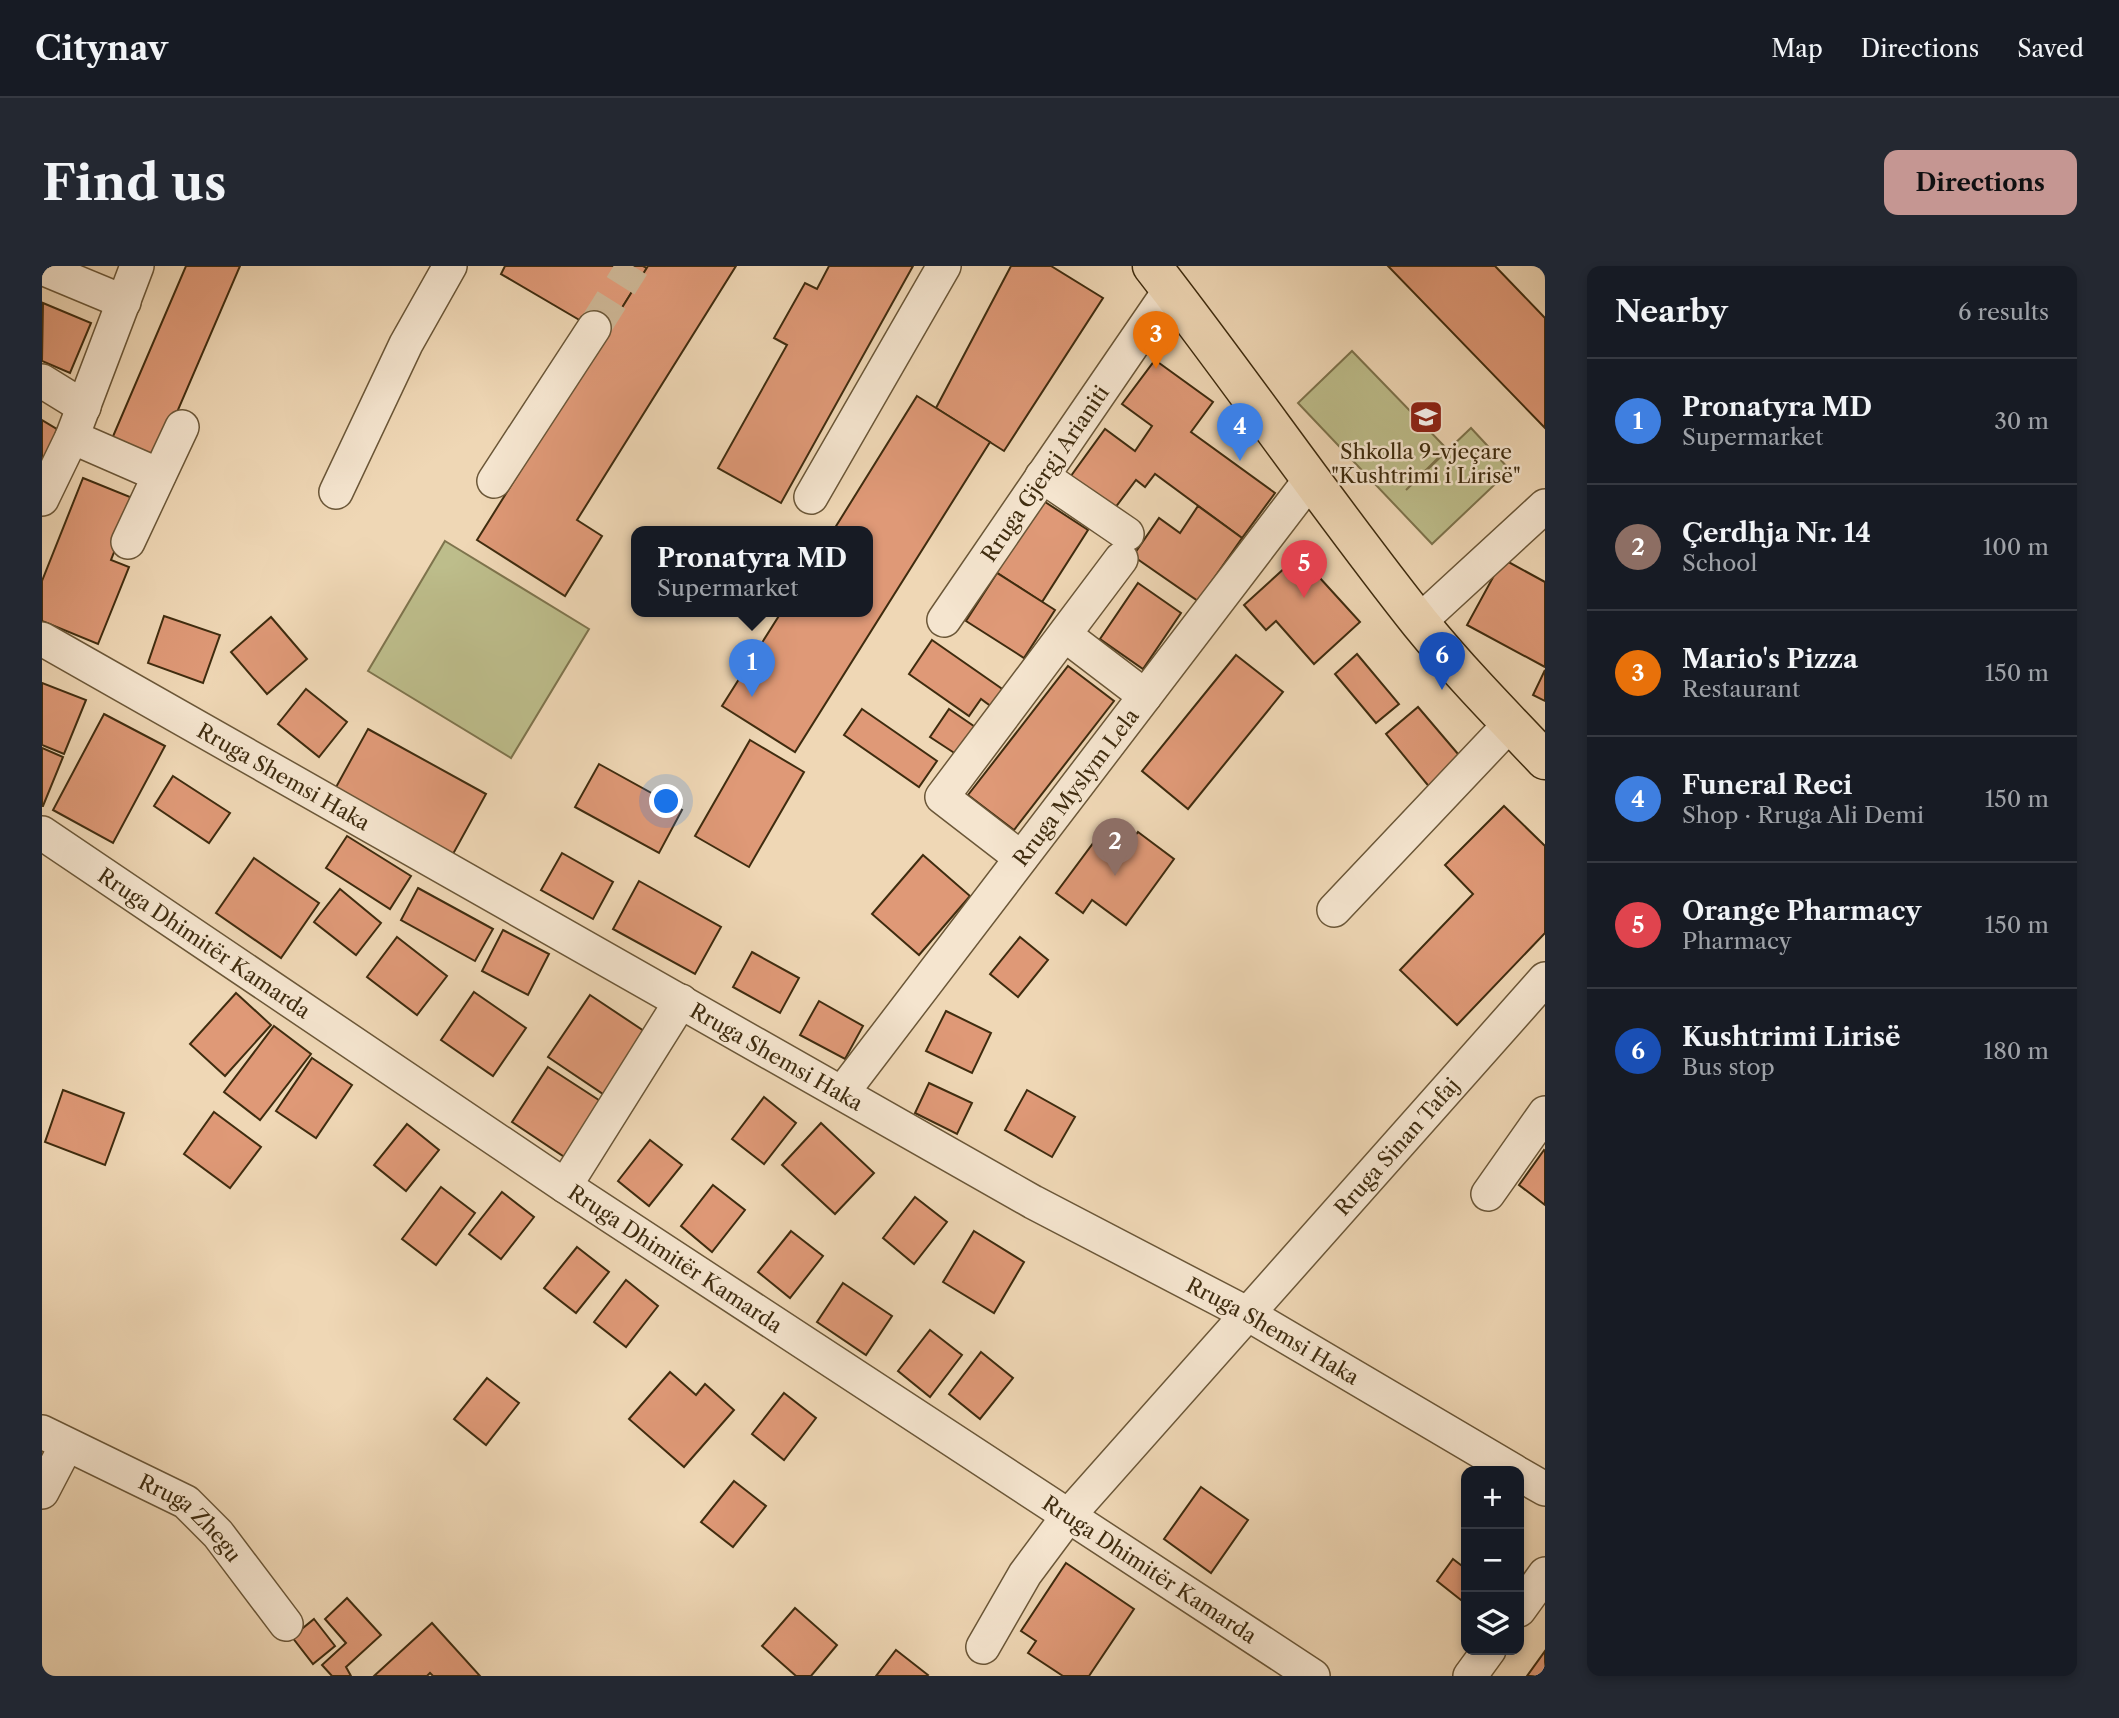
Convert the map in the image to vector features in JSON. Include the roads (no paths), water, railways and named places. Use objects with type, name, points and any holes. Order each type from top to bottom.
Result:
[{"type":"main road","points":[[1161,278],[1419,622],[1545,760]]},
{"type":"street","points":[[42,499],[78,422],[137,266]]},
{"type":"street","points":[[811,497],[944,266]]},
{"type":"street","points":[[42,268],[124,302]]},
{"type":"street","points":[[336,492],[446,272]]},
{"type":"street","name":"Rruga Gjergj Arianiti","points":[[944,620],[1042,476],[1161,278]]},
{"type":"street","points":[[494,481],[594,328]]},
{"type":"street","points":[[42,381],[78,422],[159,475]]},
{"type":"street","points":[[128,542],[182,427]]},
{"type":"street","points":[[1021,858],[942,797],[1065,635],[1124,547],[1042,476]]},
{"type":"street","name":"Rruga Myslym Lela","points":[[842,1093],[1310,480]]},
{"type":"street","points":[[1419,622],[1545,506]]},
{"type":"street","points":[[1065,635],[1145,696]]},
{"type":"street","name":"Rruga Shemsi Haka","points":[[42,639],[1033,1202],[1246,1313],[1505,1466]]},
{"type":"street","points":[[1334,910],[1510,724]]},
{"type":"street","name":"Rruga Dhimitër Kamarda","points":[[42,833],[565,1186],[1312,1676]]},
{"type":"street","name":"Rruga Sinan Tafaj","points":[[983,1647],[1025,1574],[1069,1515],[1545,979]]},
{"type":"street","points":[[565,1186],[681,1001]]},
{"type":"street","points":[[1488,1194],[1545,1113]]},
{"type":"street","name":"Rruga Zhegu","points":[[42,1492],[54,1439],[186,1502],[202,1516],[286,1624]]},
{"type":"street","name":"Rruga Shemsi Haka","points":[[1524,1477],[1545,1489]]},
{"type":"street","points":[[1524,1603],[1545,1574]]},
{"type":"street","points":[[1470,1676],[1485,1655]]},
{"type":"tunnel","points":[[594,328],[633,266]]},
{"type":"place","name":"Mario's Pizza","points":[[1156,369]]},
{"type":"place","name":"Shkolla 9-vjeçare \"Kushtrimi i Lirisë\"","points":[[1426,417]]},
{"type":"place","name":"Funeral Reci","points":[[1240,461]]},
{"type":"place","name":"Orange Pharmacy","points":[[1304,598]]},
{"type":"place","name":"Kushtrimi Lirisë","points":[[1442,690]]},
{"type":"place","name":"Pronatyra MD","points":[[752,697]]},
{"type":"place","name":"Çerdhja Nr. 14","points":[[1115,876]]}]
